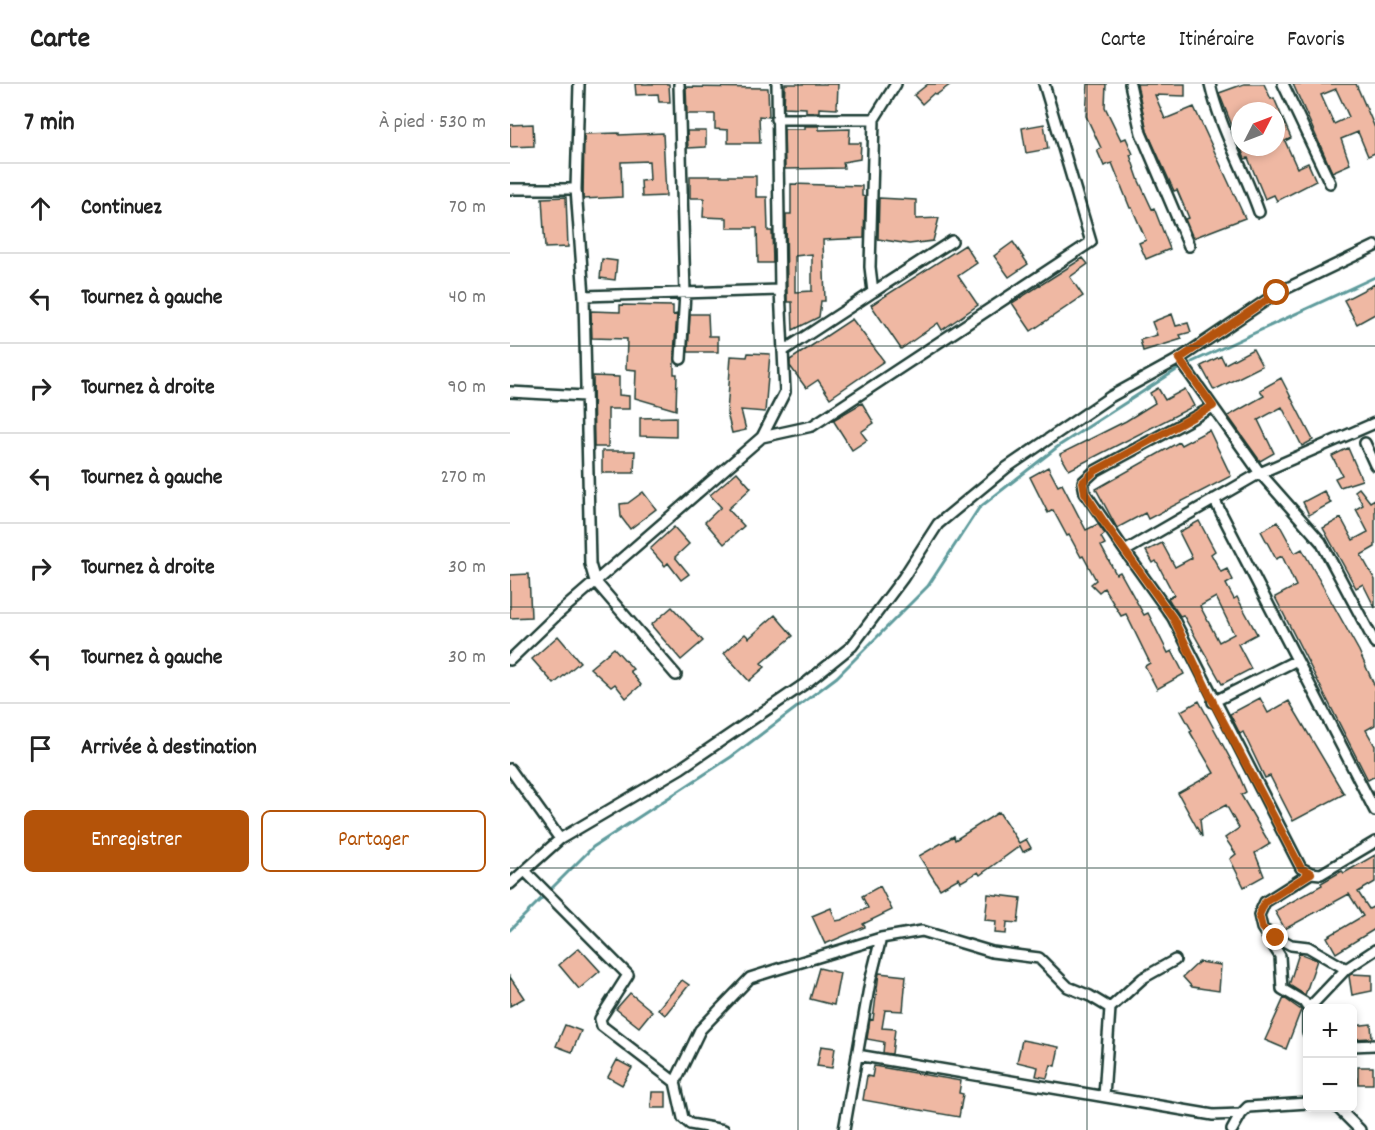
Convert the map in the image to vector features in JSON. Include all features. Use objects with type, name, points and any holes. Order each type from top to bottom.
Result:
[{"type":"street","points":[[579,84],[576,189],[584,296],[590,564],[595,581],[676,675]]},
{"type":"street","points":[[680,84],[686,293],[681,359]]},
{"type":"street","points":[[510,660],[595,581],[762,437],[785,392],[780,290],[777,84]]},
{"type":"street","points":[[873,292],[870,267],[874,119],[896,84]]},
{"type":"street","points":[[762,437],[812,426],[1091,242],[1044,84]]},
{"type":"street","points":[[1130,84],[1141,133],[1189,246]]},
{"type":"street","points":[[1210,84],[1216,109],[1247,176],[1259,212]]},
{"type":"street","points":[[1283,84],[1330,183]]},
{"type":"street","points":[[776,119],[874,119]]},
{"type":"street","points":[[510,189],[576,189]]},
{"type":"street","points":[[783,351],[952,241]]},
{"type":"street","points":[[510,884],[560,839],[681,768],[806,683],[852,646],[886,602],[938,524],[1006,468],[1110,397],[1179,359],[1277,293],[1375,246]]},
{"type":"street","points":[[584,296],[780,290]]},
{"type":"street","points":[[1179,359],[1260,473],[1321,542],[1375,644]]},
{"type":"street","points":[[510,392],[585,396]]},
{"type":"street","points":[[1213,406],[1095,471],[1083,482],[1085,493],[1173,618],[1213,702],[1301,868],[1311,873],[1321,874],[1375,842]]},
{"type":"street","points":[[1125,551],[1260,473],[1375,423]]},
{"type":"street","points":[[1365,443],[1375,465]]},
{"type":"street","points":[[1214,499],[1375,811]]},
{"type":"street","points":[[1213,702],[1297,660]]},
{"type":"street","points":[[510,769],[560,839]]},
{"type":"street","points":[[525,871],[628,975],[600,1019],[602,1026],[675,1082]]},
{"type":"street","points":[[1306,1004],[1282,989],[1280,956],[1262,928],[1259,915],[1265,902],[1311,873]]},
{"type":"street","points":[[1262,928],[1291,945],[1308,947],[1346,969]]},
{"type":"street","points":[[724,1130],[690,1124],[683,1118],[675,1082],[700,1030],[750,978],[881,938],[922,931],[992,952],[1039,958],[1068,987],[1110,1008]]},
{"type":"street","points":[[844,1130],[870,982],[881,938]]},
{"type":"street","points":[[1314,1004],[1346,969],[1375,950]]},
{"type":"street","points":[[1104,1096],[1110,1008],[1143,978],[1175,960]]},
{"type":"street","points":[[1357,1046],[1375,1045]]},
{"type":"street","points":[[857,1055],[1213,1115],[1241,1114]]},
{"type":"street","points":[[1232,1130],[1248,1107],[1303,1103]]},
{"type":"street","points":[[1343,1112],[1360,1130]]},
{"type":"building","points":[[635,84],[669,84],[670,102],[659,102],[658,94],[636,95]]},
{"type":"building","points":[[785,84],[838,84],[837,109],[819,108],[819,112],[806,112],[806,108],[784,107]]},
{"type":"building","points":[[928,84],[951,84],[936,95],[934,93],[922,104],[914,95]]},
{"type":"building","points":[[1088,84],[1106,84],[1105,107],[1121,140],[1126,138],[1133,154],[1130,155],[1139,181],[1152,209],[1154,208],[1170,249],[1146,259],[1139,243],[1146,240],[1112,163],[1104,166],[1097,150],[1101,148],[1086,116]]},
{"type":"building","points":[[1137,84],[1185,84],[1185,96],[1155,95],[1165,119],[1194,107],[1245,218],[1193,238],[1185,219],[1189,218],[1177,190],[1174,191],[1147,131]]},
{"type":"building","points":[[1244,84],[1264,84],[1271,99],[1274,98],[1276,102],[1231,102],[1231,123],[1219,93]]},
{"type":"building","points":[[1293,84],[1356,84],[1375,128],[1375,153],[1368,156],[1358,132],[1341,139],[1350,164],[1332,172]],"holes":[[[1336,89],[1349,117],[1334,124],[1321,95]]]},
{"type":"building","points":[[686,87],[768,88],[769,117],[759,116],[760,143],[728,143],[728,130],[715,129],[715,114],[687,114]]},
{"type":"building","points":[[533,124],[534,146],[510,147],[510,125]]},
{"type":"building","points":[[1044,124],[1048,149],[1026,153],[1022,128]]},
{"type":"building","points":[[1285,124],[1291,138],[1285,141]]},
{"type":"building","points":[[805,126],[819,126],[819,130],[850,129],[849,143],[861,143],[860,159],[843,162],[844,168],[785,169],[784,129],[805,129]]},
{"type":"building","points":[[687,131],[706,131],[706,147],[688,148]]},
{"type":"building","points":[[619,133],[619,135],[663,133],[666,196],[642,197],[641,181],[650,180],[649,161],[621,162],[622,197],[583,199],[584,134]]},
{"type":"building","points":[[1285,141],[1297,168],[1308,163],[1316,181],[1277,201],[1274,195],[1265,199],[1248,158],[1245,159],[1244,156],[1285,156]]},
{"type":"building","points":[[690,176],[756,176],[756,197],[767,197],[768,231],[772,231],[773,263],[758,263],[757,228],[727,228],[727,218],[703,217],[704,198],[690,198]]},
{"type":"building","points":[[791,184],[862,186],[862,196],[865,197],[864,238],[823,240],[825,301],[821,301],[819,317],[793,330],[792,302],[787,302],[786,214],[791,214]],"holes":[[[812,254],[812,291],[795,292],[795,256]]]},
{"type":"building","points":[[566,197],[568,247],[545,248],[542,198]]},
{"type":"building","points":[[879,198],[916,200],[916,219],[939,218],[933,241],[909,244],[878,239]]},
{"type":"building","points":[[1013,242],[1028,264],[1009,277],[994,256]]},
{"type":"building","points":[[965,245],[977,263],[958,276],[978,305],[942,330],[938,323],[901,349],[871,305]]},
{"type":"building","points":[[1083,258],[1088,264],[1070,277],[1083,296],[1031,331],[1012,303]]},
{"type":"building","points":[[602,259],[617,261],[615,280],[600,278]]},
{"type":"building","points":[[1375,284],[1375,314],[1357,324],[1344,300]]},
{"type":"building","points":[[620,305],[673,306],[673,315],[677,314],[674,353],[674,374],[677,374],[676,410],[635,398],[636,370],[626,369],[627,339],[592,338],[591,311],[620,312]]},
{"type":"building","points":[[690,314],[708,314],[709,336],[718,336],[718,352],[688,352]]},
{"type":"building","points":[[1172,314],[1176,326],[1188,323],[1191,332],[1180,335],[1182,339],[1143,351],[1140,340],[1157,335],[1152,322]]},
{"type":"building","points":[[852,319],[884,361],[830,398],[818,380],[806,388],[790,366],[790,360]]},
{"type":"building","points":[[1253,349],[1262,366],[1214,390],[1201,366],[1221,356],[1225,364]]},
{"type":"building","points":[[748,353],[770,354],[765,412],[741,410],[746,430],[732,433],[727,413],[731,356],[747,357]]},
{"type":"building","points":[[593,376],[619,377],[619,395],[629,396],[629,409],[608,409],[608,447],[594,447]]},
{"type":"building","points":[[1281,378],[1313,440],[1302,446],[1282,407],[1258,420],[1274,453],[1260,461],[1228,416],[1264,396],[1260,390]]},
{"type":"building","points":[[1158,388],[1165,400],[1185,389],[1194,406],[1069,470],[1060,454],[1126,421],[1155,403],[1150,393]]},
{"type":"building","points":[[862,403],[874,423],[861,432],[867,440],[852,450],[833,420]]},
{"type":"building","points":[[676,417],[676,437],[640,436],[640,418]]},
{"type":"building","points":[[1209,430],[1231,476],[1148,519],[1145,513],[1117,528],[1096,489],[1179,442],[1181,445]]},
{"type":"building","points":[[1348,448],[1362,480],[1340,487],[1335,478],[1342,475],[1332,456]]},
{"type":"building","points":[[602,451],[635,451],[634,473],[602,473]]},
{"type":"building","points":[[1048,467],[1058,486],[1062,484],[1086,530],[1098,524],[1105,534],[1101,537],[1105,544],[1101,546],[1116,574],[1120,572],[1144,615],[1148,613],[1168,653],[1172,651],[1184,674],[1157,689],[1145,666],[1150,663],[1126,614],[1121,616],[1104,588],[1099,592],[1091,584],[1096,580],[1083,556],[1081,557],[1069,535],[1067,536],[1053,510],[1048,513],[1030,477]]},
{"type":"building","points":[[737,472],[751,488],[728,509],[744,526],[724,544],[705,522],[721,507],[710,495]]},
{"type":"building","points":[[1359,488],[1370,502],[1375,499],[1375,547],[1361,555],[1375,580],[1375,608],[1363,584],[1356,588],[1323,528],[1341,518],[1353,540],[1368,532],[1356,509],[1363,505],[1355,491]]},
{"type":"building","points":[[1324,491],[1331,503],[1309,515],[1303,502]]},
{"type":"building","points":[[643,492],[656,509],[630,529],[621,517],[620,504],[628,503]]},
{"type":"building","points":[[1199,521],[1215,551],[1211,554],[1221,572],[1227,569],[1233,580],[1226,584],[1234,599],[1237,597],[1257,634],[1238,644],[1251,669],[1222,684],[1183,615],[1180,616],[1168,598],[1174,595],[1156,561],[1153,563],[1146,551],[1162,543],[1175,567],[1192,558],[1179,532]],"holes":[[[1216,597],[1234,634],[1219,642],[1200,606]]]},
{"type":"building","points":[[1278,522],[1295,553],[1302,549],[1359,651],[1375,687],[1375,725],[1366,730],[1375,746],[1375,776],[1368,780],[1275,597],[1296,586],[1282,556],[1276,559],[1261,531]]},
{"type":"building","points":[[674,527],[689,544],[675,557],[689,574],[681,580],[668,563],[665,566],[650,549]]},
{"type":"building","points":[[529,574],[531,617],[510,618],[510,575]]},
{"type":"building","points":[[672,607],[703,641],[681,660],[651,625]]},
{"type":"building","points":[[775,615],[793,636],[761,663],[765,667],[749,681],[724,653],[745,634],[749,638]]},
{"type":"building","points":[[558,636],[580,662],[554,684],[532,659]]},
{"type":"building","points":[[614,648],[633,669],[630,671],[641,685],[626,698],[615,684],[611,687],[590,668]]},
{"type":"building","points":[[1260,698],[1268,713],[1289,701],[1344,794],[1293,821],[1270,776],[1265,778],[1243,732],[1240,734],[1230,714]]},
{"type":"building","points":[[1199,701],[1238,773],[1246,792],[1241,795],[1270,844],[1255,853],[1264,876],[1244,887],[1230,859],[1236,854],[1225,838],[1239,828],[1226,805],[1200,819],[1202,837],[1178,793],[1214,773],[1190,732],[1192,731],[1181,711]]},
{"type":"building","points":[[999,812],[1019,843],[1026,839],[1031,848],[1023,852],[1020,846],[980,875],[978,872],[961,882],[959,878],[940,889],[919,856],[954,836],[955,840]]},
{"type":"building","points":[[1375,855],[1375,882],[1358,892],[1369,909],[1375,906],[1375,929],[1336,953],[1327,937],[1363,916],[1349,894],[1285,929],[1275,911],[1342,871],[1344,873]]},
{"type":"building","points":[[880,886],[892,910],[863,924],[865,927],[825,944],[812,916],[831,908],[836,921],[841,920],[868,908],[862,896]]},
{"type":"building","points":[[988,894],[1021,898],[1018,923],[1007,922],[1006,934],[995,933],[996,921],[985,920]]},
{"type":"building","points":[[579,948],[600,971],[579,989],[559,965]]},
{"type":"building","points":[[1299,953],[1317,960],[1305,995],[1289,985]]},
{"type":"building","points":[[1199,962],[1221,965],[1219,991],[1192,987],[1183,977]]},
{"type":"building","points":[[819,968],[840,973],[834,1005],[810,999]]},
{"type":"building","points":[[879,973],[906,976],[903,1011],[885,1010],[882,1028],[895,1029],[892,1054],[883,1053],[884,1042],[867,1039],[870,1019],[873,1020]]},
{"type":"building","points":[[1351,974],[1372,975],[1372,991],[1352,995],[1349,976]]},
{"type":"building","points":[[510,977],[524,998],[510,1006]]},
{"type":"building","points":[[682,980],[689,985],[665,1015],[658,1009]]},
{"type":"building","points":[[630,993],[652,1011],[639,1027],[616,1009]]},
{"type":"building","points":[[1284,998],[1301,1010],[1286,1049],[1265,1040]]},
{"type":"building","points":[[1371,1024],[1372,1038],[1357,1039],[1357,1026]]},
{"type":"building","points":[[565,1025],[581,1031],[572,1052],[556,1046]]},
{"type":"building","points":[[1022,1040],[1059,1047],[1055,1066],[1051,1065],[1047,1078],[1036,1076],[1038,1067],[1017,1062]]},
{"type":"building","points":[[821,1046],[835,1048],[832,1068],[817,1066]]},
{"type":"building","points":[[617,1060],[632,1068],[622,1085],[608,1077]]},
{"type":"building","points":[[874,1066],[961,1081],[959,1093],[963,1094],[959,1117],[863,1100],[867,1076],[872,1077]]},
{"type":"building","points":[[1358,1067],[1373,1067],[1373,1084],[1358,1084]]},
{"type":"building","points":[[652,1092],[666,1092],[666,1108],[651,1108]]},
{"type":"waterway","points":[[1192,362],[1375,277]]},
{"type":"waterway","points":[[510,930],[593,847],[731,757],[837,677],[928,586],[979,508],[1060,445],[1178,369]]},
{"type":"route","points":[[1276,938],[1262,928],[1259,915],[1265,902],[1311,873],[1301,868],[1213,702],[1173,618],[1104,522],[1085,493],[1083,482],[1095,471],[1213,406],[1179,359],[1277,293]]}]
